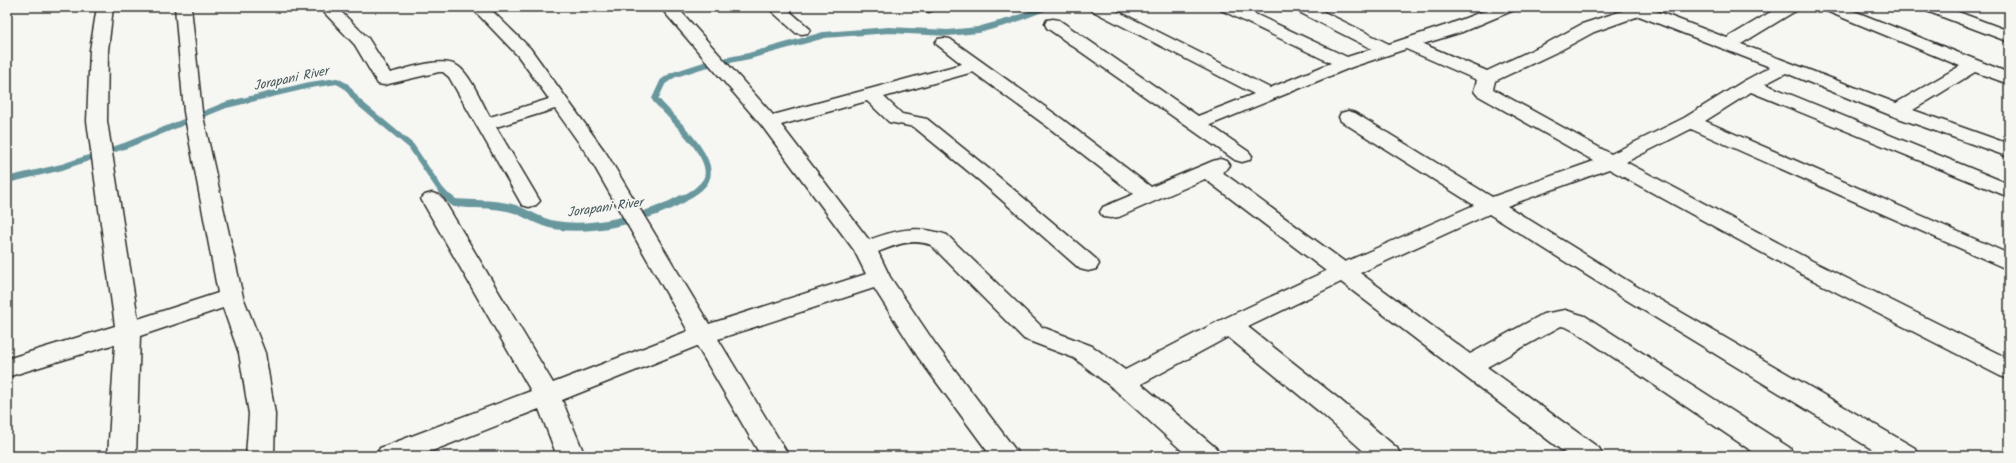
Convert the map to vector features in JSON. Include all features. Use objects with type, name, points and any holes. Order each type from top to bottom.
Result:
[{"type":"street","points":[[105,7],[100,50],[97,121],[128,331],[122,456]]},
{"type":"street","points":[[183,7],[194,118],[231,297],[252,352],[262,414],[260,456]]},
{"type":"street","points":[[327,7],[362,42],[375,62],[383,88],[435,68],[445,67],[451,69],[456,74],[529,201]]},
{"type":"street","points":[[479,7],[524,52],[599,158],[624,198],[702,335],[775,456]]},
{"type":"street","points":[[668,7],[769,122],[865,250],[879,278],[927,351],[1006,456]]},
{"type":"street","points":[[775,7],[802,29]]},
{"type":"street","points":[[1097,7],[1268,94]]},
{"type":"street","points":[[1227,7],[1346,63]]},
{"type":"street","points":[[1301,7],[1388,50]]},
{"type":"street","points":[[1196,124],[1346,63],[1408,44],[1508,7]]},
{"type":"street","points":[[1727,44],[1791,7]]},
{"type":"street","points":[[1830,7],[1975,64],[2009,79]]},
{"type":"street","points":[[1930,7],[2009,37]]},
{"type":"street","points":[[2009,151],[1897,111],[1635,9],[1588,28],[1487,78],[1483,91],[1610,162],[1748,236],[2009,370]]},
{"type":"street","points":[[1053,24],[1242,156],[1112,212]]},
{"type":"street","points":[[944,43],[1055,123],[1149,196]]},
{"type":"street","points":[[1408,44],[1487,78]]},
{"type":"street","points":[[1897,111],[1975,64]]},
{"type":"street","points":[[769,122],[976,66]]},
{"type":"street","points":[[1123,382],[1230,326],[1343,272],[1491,205],[1610,162],[1690,122],[1750,85],[1784,67]]},
{"type":"street","points":[[1750,85],[2009,191]]},
{"type":"street","points":[[870,94],[896,118],[920,123],[987,177],[1088,264]]},
{"type":"street","points":[[485,124],[560,102]]},
{"type":"street","points":[[1348,117],[1628,291],[1906,456]]},
{"type":"street","points":[[1690,122],[2009,263]]},
{"type":"street","points":[[1208,171],[1585,455]]},
{"type":"street","points":[[432,199],[547,395],[571,456]]},
{"type":"street","points":[[865,250],[902,236],[915,233],[927,234],[939,240],[1033,333],[1083,352],[1123,382],[1206,456]]},
{"type":"street","points":[[390,456],[425,450],[547,395],[702,335],[879,278]]},
{"type":"street","points":[[7,368],[128,331],[231,297]]},
{"type":"street","points":[[1468,366],[1552,320],[1561,317],[1571,319],[1591,330],[1780,456]]},
{"type":"street","points":[[1230,326],[1330,406],[1388,456]]},
{"type":"waterway","name":"Jorapani River","points":[[682,199],[696,191],[701,186],[706,180],[708,171],[705,160],[699,149],[655,99],[663,82],[673,75],[704,65],[749,56],[824,35],[889,30],[948,33],[978,30],[1011,21],[1047,7]]},
{"type":"waterway","name":"Jorapani River","points":[[7,180],[62,167],[127,145],[226,105],[310,85],[337,81],[346,86],[358,102],[411,146],[440,189],[448,198]]},
{"type":"waterway","name":"Jorapani River","points":[[448,198],[455,203],[508,207],[544,222],[570,227],[603,225],[638,217],[682,199]]}]
